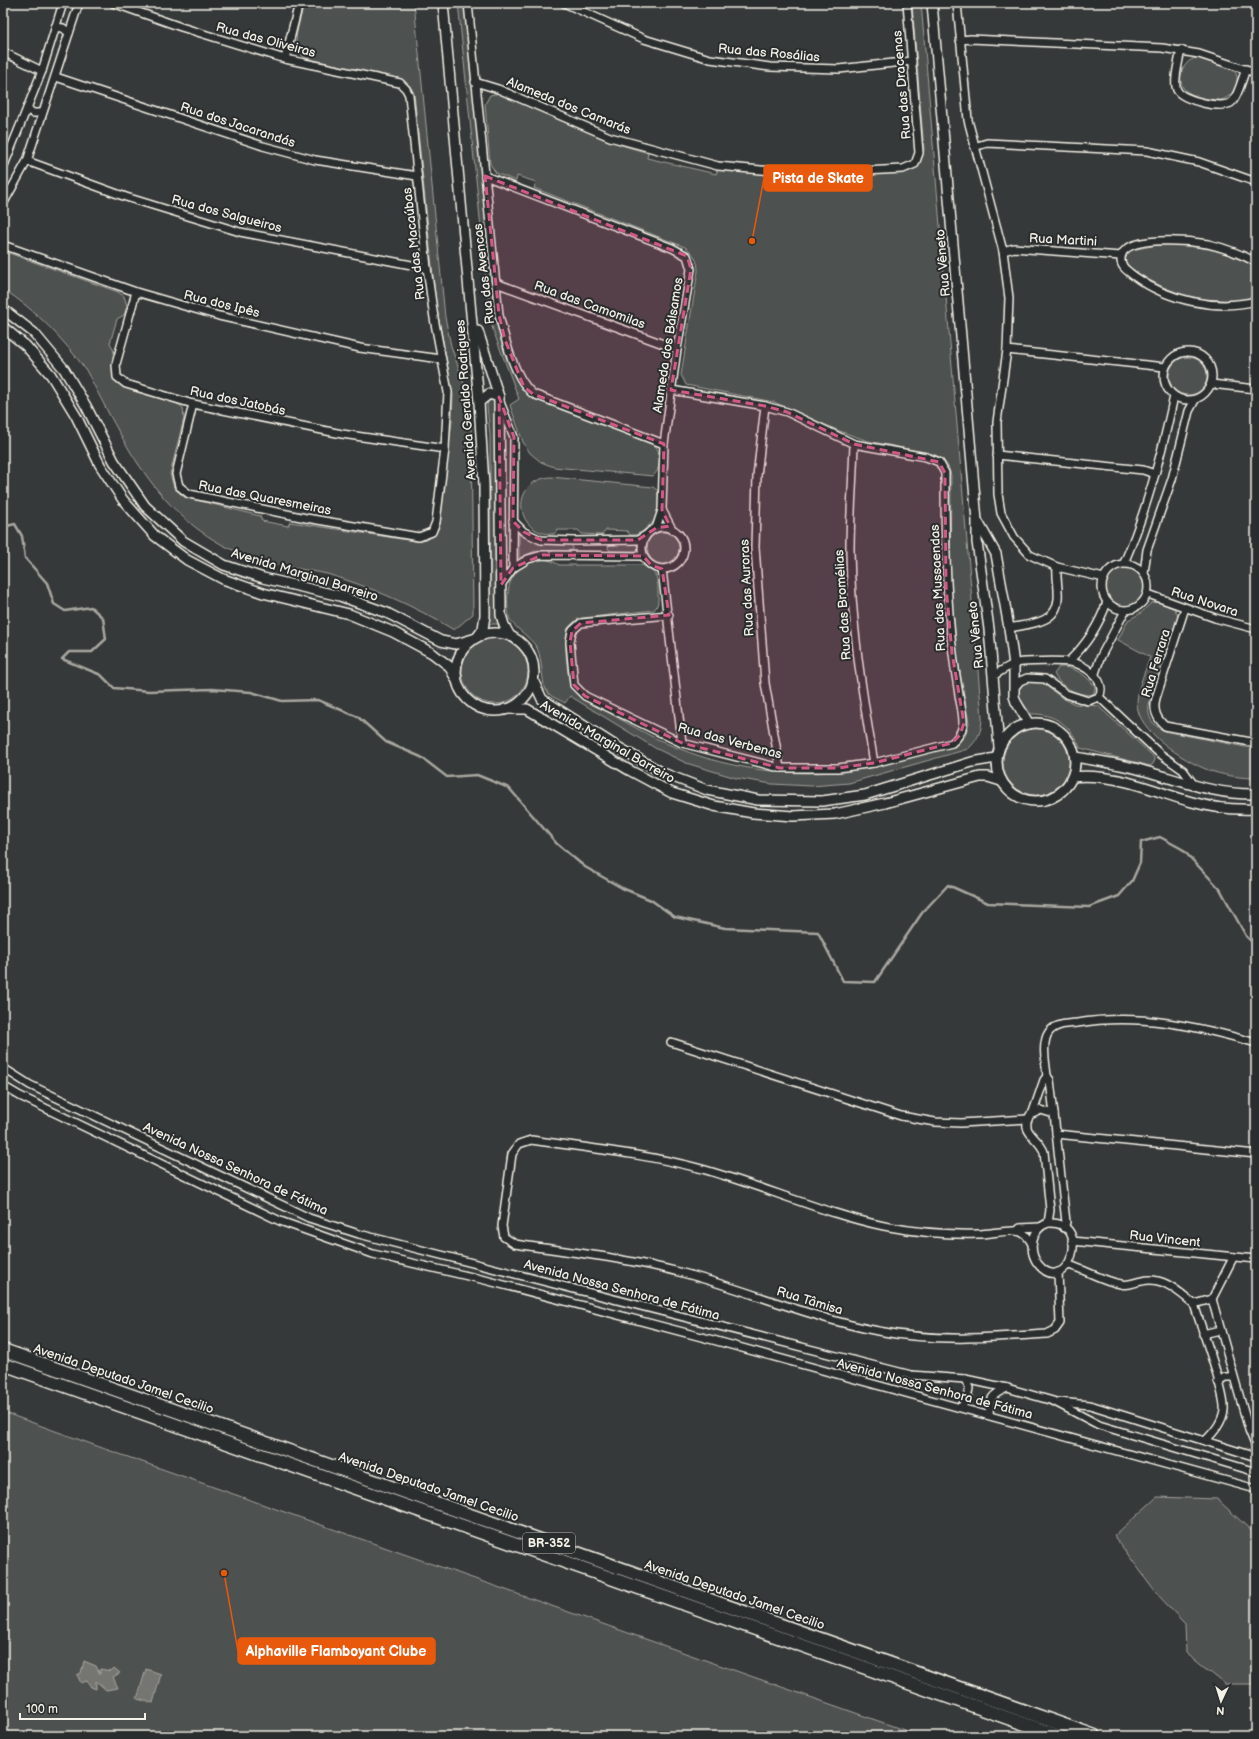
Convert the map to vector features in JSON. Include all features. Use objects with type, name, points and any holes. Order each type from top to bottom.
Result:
[{"type":"highway","name":"Avenida Deputado Jamel Cecilio","points":[[3,1350],[1095,1736]]},
{"type":"highway","name":"Avenida Deputado Jamel Cecilio","points":[[3,1364],[1059,1736]]},
{"type":"street","points":[[3,168],[11,153],[42,71],[63,3]]},
{"type":"street","points":[[3,204],[27,161],[42,113],[56,77],[79,3]]},
{"type":"street","name":"Rua das Oliveiras","points":[[113,3],[181,27],[285,59],[400,83],[409,95]]},
{"type":"street","points":[[285,59],[299,3]]},
{"type":"street","name":"Rua das Avencas","points":[[443,3],[469,281]]},
{"type":"street","name":"Rua das Avencas","points":[[468,3],[499,315],[505,340],[524,387],[533,394],[664,444]]},
{"type":"street","name":"Rua das Rosálias","points":[[564,3],[644,39],[710,59],[770,67],[839,69],[912,62]]},
{"type":"street","name":"Rua das Dracenas","points":[[907,3],[919,153],[915,164]]},
{"type":"street","name":"Rua Vêneto","points":[[932,3],[977,521],[977,542],[989,629],[999,747]]},
{"type":"street","points":[[957,3],[968,120],[1003,251],[1009,298],[1008,350],[997,422],[998,494],[1003,519],[1017,541],[1030,555],[1057,567],[1104,578]]},
{"type":"street","points":[[55,27],[63,28],[69,33]]},
{"type":"street","points":[[960,40],[971,39],[1142,46],[1181,50],[1216,59],[1256,73]]},
{"type":"street","points":[[1181,50],[1176,86],[1178,92],[1182,96],[1218,106],[1227,105],[1233,101],[1246,69]]},
{"type":"street","points":[[3,52],[42,71]]},
{"type":"street","name":"Rua dos Jacarandás","points":[[56,77],[263,146],[315,160],[416,176]]},
{"type":"street","name":"Alameda dos Camarás","points":[[476,82],[498,89],[610,137],[718,166],[806,174],[903,169],[915,164]]},
{"type":"street","name":"Rua das Macaúbas","points":[[409,95],[416,176],[427,268],[441,359],[448,392],[445,449],[436,522],[432,532]]},
{"type":"street","points":[[27,109],[33,113],[42,113]]},
{"type":"street","points":[[974,147],[987,143],[1147,151],[1199,162],[1256,182]]},
{"type":"street","points":[[3,150],[11,153]]},
{"type":"street","name":"Rua dos Salgueiros","points":[[27,161],[126,197],[240,232],[427,268]]},
{"type":"street","name":"Alameda dos Bálsamos","points":[[485,176],[672,248],[687,256],[691,269],[671,390],[664,444],[662,510],[656,528]]},
{"type":"street","points":[[1256,262],[1222,248],[1183,241],[1157,241],[1131,245],[1125,249],[1121,256],[1122,264],[1126,270],[1148,285],[1171,295],[1210,304],[1238,304],[1256,301]]},
{"type":"street","name":"Rua dos Ipês","points":[[3,245],[136,292],[219,316],[360,348],[441,359]]},
{"type":"street","name":"Rua Martini","points":[[1003,251],[1014,248],[1121,256]]},
{"type":"street","name":"Avenida Geraldo Rodrigues","points":[[469,281],[479,337],[498,397],[514,437],[513,568]]},
{"type":"street","name":"Avenida Geraldo Rodrigues","points":[[469,281],[484,485],[486,598],[483,629],[476,638]]},
{"type":"street","name":"Rua das Camomilas","points":[[496,283],[677,349]]},
{"type":"street","name":"Rua dos Jatobás","points":[[136,292],[116,364],[117,377],[126,384],[193,404],[342,434],[445,449]]},
{"type":"street","name":"Avenida Marginal Barreiro","points":[[3,309],[34,334],[64,369],[86,406],[114,461],[145,506],[183,541],[224,565],[263,578],[340,596],[387,613],[441,641],[456,644],[476,638]]},
{"type":"street","name":"Avenida Marginal Barreiro","points":[[3,327],[26,346],[51,375],[76,416],[100,465],[123,500],[155,536],[187,560],[223,580],[263,593],[349,614],[394,632],[432,653],[449,666],[456,679]]},
{"type":"street","points":[[1008,350],[1165,367]]},
{"type":"street","points":[[1194,353],[1207,362],[1211,369],[1211,384],[1202,396],[1195,400],[1187,401],[1174,396],[1165,386],[1165,367],[1174,356],[1194,353]]},
{"type":"street","points":[[1211,384],[1256,389]]},
{"type":"street","points":[[671,390],[765,406],[787,412],[854,444]]},
{"type":"street","points":[[479,402],[489,394],[498,397]]},
{"type":"street","points":[[1124,563],[1138,531],[1155,474],[1174,396]]},
{"type":"street","name":"Avenida Geraldo Rodrigues","points":[[498,397],[501,615],[510,636]]},
{"type":"street","points":[[1144,573],[1147,550],[1164,503],[1189,411],[1195,400]]},
{"type":"street","name":"Rua das Quaresmeiras","points":[[193,404],[176,474],[179,486],[189,494],[306,518],[419,537],[432,532]]},
{"type":"street","name":"Rua das Auroras","points":[[765,406],[756,476],[755,547],[765,684],[780,768]]},
{"type":"street","name":"Rua das Mussaendas","points":[[854,444],[926,457],[939,462],[945,473],[946,586],[952,653],[964,723],[960,736]]},
{"type":"street","name":"Rua das Bromélias","points":[[854,444],[850,550],[853,611],[859,672],[874,763]]},
{"type":"street","points":[[997,455],[1143,470],[1155,474]]},
{"type":"street","name":"Alameda dos Bálsamos","points":[[662,510],[672,529],[677,532],[683,542],[682,555],[675,565],[662,569]]},
{"type":"street","points":[[513,521],[524,532],[541,540],[638,540],[656,528],[672,529]]},
{"type":"street","name":"Rua Vêneto","points":[[977,521],[996,554],[1009,628],[1014,665],[1016,702],[1029,724]]},
{"type":"street","points":[[646,535],[642,545],[643,556],[651,565],[662,569],[669,614],[682,743]]},
{"type":"street","points":[[575,541],[577,549],[576,556]]},
{"type":"street","points":[[605,541],[605,556]]},
{"type":"street","points":[[979,559],[996,554]]},
{"type":"street","points":[[501,585],[513,568],[528,559],[542,555],[643,556]]},
{"type":"street","points":[[1124,563],[1139,568],[1144,573],[1149,587],[1148,594],[1139,606],[1125,611],[1118,609],[1107,602],[1102,590],[1104,578],[1112,568],[1124,563]]},
{"type":"street","points":[[1009,628],[1043,621],[1054,612],[1058,598],[1057,567]]},
{"type":"street","name":"Rua Novara","points":[[1148,594],[1185,608],[1256,629]]},
{"type":"street","points":[[1069,661],[1090,638],[1100,620],[1107,602]]},
{"type":"street","name":"Rua Ferrara","points":[[1185,608],[1156,698],[1155,708],[1158,718],[1165,726],[1256,743]]},
{"type":"street","points":[[1094,676],[1101,656],[1125,611]]},
{"type":"street","name":"Rua das Verbenas","points":[[669,614],[581,623],[572,631],[570,642],[574,685],[585,696],[682,743],[780,768],[838,768],[874,763],[952,743],[960,736]]},
{"type":"street","points":[[488,633],[499,633],[510,636],[522,643],[530,654],[534,667],[533,680],[523,698],[515,705],[505,709],[492,711],[474,704],[460,691],[456,679],[456,667],[459,656],[465,646],[476,638],[488,633]]},
{"type":"street","points":[[993,676],[1014,665],[1028,662],[1069,661],[1084,667],[1094,676],[1102,688],[1099,697],[1092,701],[1079,700],[1066,694],[1048,680],[1023,680],[1015,688]]},
{"type":"street","name":"Avenida Marginal Barreiro","points":[[533,680],[542,699],[616,746],[663,773],[707,790],[758,800],[822,801],[865,795],[972,762],[996,758]]},
{"type":"street","points":[[1099,697],[1159,753],[1183,770],[1196,786]]},
{"type":"street","name":"Avenida Marginal Barreiro","points":[[505,709],[527,709],[629,770],[672,792],[714,806],[753,813],[793,816],[835,814],[885,803],[980,777],[988,777],[1001,781]]},
{"type":"street","points":[[1029,724],[1042,724],[1054,728],[1064,735],[1071,745],[1075,758],[1072,777],[1066,787],[1049,799],[1038,802],[1027,801],[1017,797],[1008,790],[1001,781],[997,770],[996,758],[999,747],[1012,732],[1029,724]]},
{"type":"street","points":[[1075,758],[1143,770],[1220,792],[1256,794]]},
{"type":"street","points":[[1072,777],[1099,777],[1139,785],[1204,805],[1231,809],[1256,809]]},
{"type":"street","points":[[1064,1228],[1066,1222],[1054,1114],[1050,1080],[1047,1076],[1046,1038],[1053,1028],[1064,1025],[1114,1019],[1158,1021],[1201,1028],[1256,1043]]},
{"type":"street","points":[[671,1042],[901,1116],[935,1122],[961,1123],[1028,1119]]},
{"type":"street","name":"Avenida Nossa Senhora de Fátima","points":[[3,1068],[30,1085],[309,1218],[359,1234],[911,1375],[965,1379],[1007,1388],[1053,1401],[1099,1424],[1256,1472]]},
{"type":"street","points":[[1047,1076],[1044,1080],[1033,1112],[1028,1119],[1027,1131],[1040,1144],[1044,1152],[1050,1210],[1048,1223]]},
{"type":"street","name":"Avenida Nossa Senhora de Fátima","points":[[3,1086],[26,1099],[280,1221],[373,1254],[485,1280],[989,1414],[1256,1489]]},
{"type":"street","points":[[1033,1112],[1041,1110],[1054,1114]]},
{"type":"street","points":[[1056,1134],[1256,1154]]},
{"type":"street","name":"Rua Tâmisa","points":[[1018,1231],[961,1234],[923,1232],[885,1226],[848,1217],[723,1176],[680,1164],[641,1155],[531,1140],[519,1144],[512,1154],[502,1226],[504,1237],[515,1244],[648,1264],[715,1282],[807,1314],[845,1324],[879,1331],[926,1337],[962,1339],[1047,1334],[1055,1330],[1060,1323],[1058,1272]]},
{"type":"street","points":[[1048,1223],[1056,1223],[1064,1228],[1072,1241],[1072,1256],[1068,1265],[1058,1272],[1045,1270],[1038,1264],[1033,1254],[1032,1244],[1034,1234],[1040,1227],[1048,1223]]},
{"type":"street","points":[[1032,1244],[1028,1236],[1018,1231],[1020,1228],[1040,1227]]},
{"type":"street","name":"Rua Vincent","points":[[1072,1241],[1233,1258],[1256,1259]]},
{"type":"street","points":[[1233,1258],[1212,1299],[1249,1430],[1256,1447]]},
{"type":"street","points":[[1068,1265],[1120,1284],[1131,1285],[1141,1281],[1151,1280],[1162,1282],[1175,1289],[1194,1304],[1224,1401],[1224,1409],[1221,1420],[1214,1432],[1205,1441]]},
{"type":"street","points":[[1194,1304],[1212,1299]]},
{"type":"street","points":[[1203,1334],[1220,1330]]},
{"type":"street","points":[[1218,1382],[1225,1377],[1234,1377]]},
{"type":"street","points":[[961,1407],[967,1399],[969,1388],[965,1379]]},
{"type":"street","points":[[989,1414],[990,1399],[996,1393],[1007,1388]]},
{"type":"street","points":[[1053,1401],[1090,1405],[1256,1456]]},
{"type":"highlighted area","points":[[485,176],[687,256],[691,269],[671,390],[765,406],[787,412],[854,444],[939,462],[945,473],[946,586],[952,653],[964,723],[960,735],[952,743],[874,763],[838,768],[780,768],[682,743],[585,696],[574,685],[570,642],[572,631],[581,623],[669,615],[662,569],[651,565],[643,556],[542,555],[513,568],[501,585],[499,397],[514,437],[513,521],[524,532],[541,540],[638,540],[656,528],[670,526],[662,510],[664,444],[533,394],[524,387],[505,340],[499,315]]},
{"type":"shaded area","points":[[414,3],[445,317],[451,346],[465,387],[471,424],[473,614],[454,630],[408,605],[376,591],[327,574],[264,562],[230,549],[201,531],[176,510],[154,486],[118,431],[86,370],[77,358],[38,316],[3,289],[3,251],[118,292],[124,296],[127,306],[124,315],[117,319],[110,343],[114,351],[112,364],[114,374],[118,382],[125,387],[175,403],[183,408],[184,418],[170,474],[174,488],[184,497],[260,516],[262,521],[288,526],[290,522],[414,541],[427,540],[433,536],[440,525],[452,421],[453,395],[436,304],[414,93],[410,86],[402,80],[306,58],[300,54],[296,41],[298,26],[304,4]]},
{"type":"shaded area","points":[[458,3],[464,3],[497,316],[505,349],[513,373],[525,391],[533,397],[654,445],[657,448],[660,460],[658,469],[653,476],[554,467],[541,462],[530,453],[523,442],[510,405],[519,399],[493,330],[490,316]]},
{"type":"shaded area","points":[[912,3],[921,3],[982,718],[981,727],[974,743],[968,749],[849,783],[811,786],[772,784],[736,778],[686,763],[655,748],[570,696],[565,703],[549,694],[544,685],[541,660],[537,648],[513,624],[509,617],[508,591],[510,583],[518,570],[531,562],[545,560],[552,561],[559,565],[642,565],[653,572],[657,579],[658,592],[657,604],[654,610],[582,618],[575,621],[569,627],[566,637],[566,660],[572,687],[583,698],[631,725],[668,744],[699,756],[720,762],[761,770],[824,773],[886,764],[953,745],[965,736],[969,723],[956,650],[950,584],[951,476],[949,468],[943,460],[933,454],[868,441],[837,430],[774,402],[686,385],[681,375],[698,271],[693,255],[685,247],[534,188],[536,182],[517,176],[516,181],[496,173],[490,164],[485,104],[490,95],[500,93],[621,145],[648,153],[647,158],[716,174],[718,169],[804,176],[907,171],[920,163],[924,150]]},
{"type":"shaded area","points":[[1198,58],[1222,64],[1233,69],[1237,79],[1236,84],[1231,94],[1227,98],[1217,100],[1196,96],[1185,90],[1182,86],[1182,70],[1185,65],[1193,59]]},
{"type":"shaded area","points":[[1157,245],[1208,249],[1233,256],[1256,267],[1256,296],[1227,300],[1197,298],[1156,283],[1135,271],[1126,262],[1125,259],[1128,252]]},
{"type":"shaded area","points":[[1184,357],[1192,357],[1199,360],[1204,365],[1207,376],[1204,387],[1199,392],[1192,395],[1184,395],[1177,392],[1172,387],[1169,380],[1169,372],[1172,365],[1177,360]]},
{"type":"shaded area","points":[[492,400],[496,402],[500,624],[489,624],[490,436],[487,406],[488,401]]},
{"type":"shaded area","points":[[551,477],[653,487],[658,491],[659,513],[656,519],[642,532],[635,535],[630,535],[627,531],[606,530],[602,535],[582,534],[578,530],[558,530],[554,534],[540,532],[530,526],[524,517],[522,507],[523,497],[528,487],[538,480]]},
{"type":"shaded area","points":[[519,531],[537,542],[550,544],[571,544],[573,548],[572,551],[535,551],[519,558]]},
{"type":"shaded area","points":[[660,532],[666,532],[675,536],[679,548],[675,560],[666,564],[660,564],[651,560],[647,551],[647,545],[651,536]]},
{"type":"shaded area","points":[[636,544],[638,548],[636,551],[610,551],[608,548],[609,545]]},
{"type":"shaded area","points":[[1125,568],[1138,574],[1144,587],[1138,600],[1125,606],[1112,600],[1106,587],[1112,574]]},
{"type":"shaded area","points":[[1158,602],[1175,609],[1178,617],[1151,696],[1149,707],[1150,718],[1159,728],[1168,732],[1256,749],[1256,778],[1246,778],[1214,772],[1193,763],[1169,748],[1158,739],[1142,720],[1138,710],[1137,697],[1150,657],[1118,640],[1128,620],[1141,613],[1151,603]]},
{"type":"shaded area","points":[[495,638],[507,641],[518,648],[525,659],[528,671],[525,683],[518,694],[507,701],[495,704],[483,701],[472,694],[465,683],[462,671],[465,659],[472,648],[483,641]]},
{"type":"shaded area","points":[[1059,667],[1069,668],[1084,675],[1095,687],[1094,693],[1091,695],[1080,694],[1060,683],[1054,674]]},
{"type":"shaded area","points":[[1025,681],[1041,682],[1062,698],[1075,704],[1098,706],[1153,756],[1155,760],[1153,764],[1150,766],[1080,748],[1072,733],[1061,722],[1047,716],[1031,714],[1022,702],[1019,694],[1019,690]]},
{"type":"shaded area","points":[[1036,729],[1048,732],[1059,739],[1066,750],[1069,762],[1066,774],[1059,785],[1048,792],[1036,795],[1024,792],[1013,785],[1006,774],[1003,762],[1006,750],[1013,739],[1024,732]]},
{"type":"shaded area","points":[[3,1412],[94,1445],[921,1736],[3,1736]]},
{"type":"shaded area","points":[[1157,1497],[1217,1499],[1256,1535],[1256,1684],[1225,1684],[1186,1653],[1185,1624],[1159,1596],[1114,1536]]},
{"type":"shaded area","points":[[84,1661],[96,1666],[100,1674],[100,1669],[111,1671],[114,1668],[120,1673],[113,1677],[118,1688],[106,1690],[96,1681],[96,1689],[91,1687],[87,1681],[81,1683],[77,1675],[81,1673]]},
{"type":"shaded area","points":[[146,1669],[161,1674],[153,1703],[137,1699]]},
{"type":"waterway","points":[[3,527],[15,524],[22,536],[25,558],[47,583],[54,604],[65,611],[91,607],[103,618],[106,639],[92,652],[69,652],[62,659],[101,675],[114,688],[149,691],[212,689],[251,692],[282,701],[318,700],[358,717],[386,742],[421,757],[447,777],[477,775],[509,788],[557,844],[585,867],[622,888],[651,900],[675,917],[725,928],[818,932],[843,981],[875,982],[922,913],[948,885],[988,903],[1089,907],[1119,896],[1132,881],[1140,863],[1141,842],[1160,837],[1182,849],[1220,889],[1246,936],[1256,946]]},
{"type":"place","name":"Pista de Skate","points":[[752,241]]},
{"type":"place","name":"Alphaville Flamboyant Clube","points":[[224,1573]]}]
